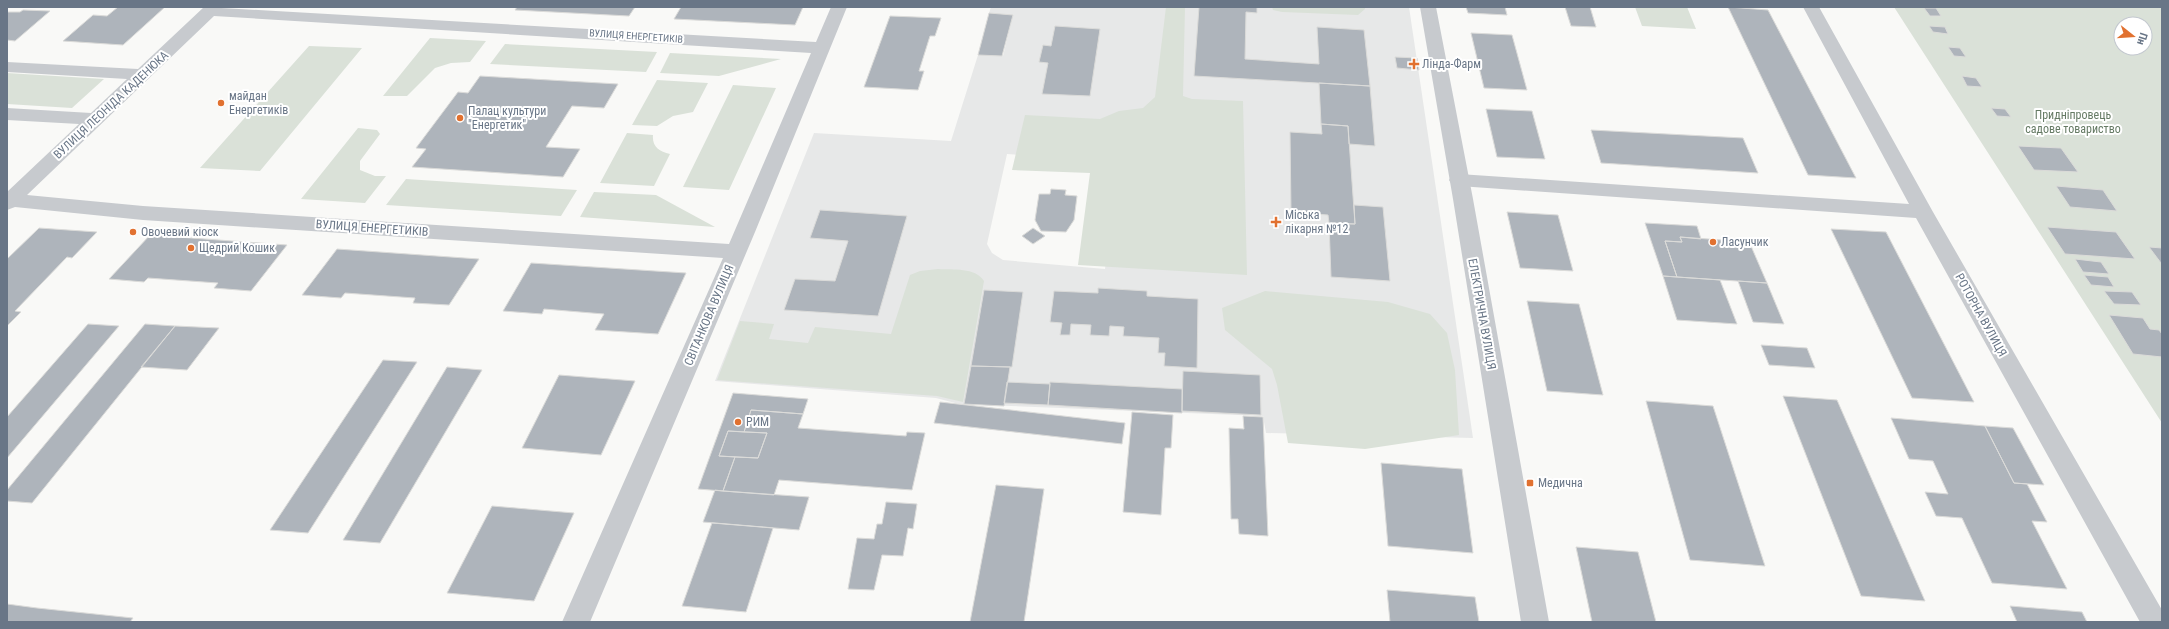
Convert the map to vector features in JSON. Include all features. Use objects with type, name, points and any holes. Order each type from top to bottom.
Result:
[{"type":"street","name":"СВІТАНКОВА ВУЛИЦЯ","points":[[576,622],[736,252],[839,7]]},
{"type":"street","name":"ЕЛЕКТРИЧНА ВУЛИЦЯ","points":[[1428,7],[1535,622]]},
{"type":"street","name":"РОТОРНА ВУЛИЦЯ","points":[[1811,7],[1923,212],[2154,622]]},
{"type":"street","name":"ВУЛИЦЯ ЕНЕРГЕТИКІВ","points":[[212,9],[823,48]]},
{"type":"street","name":"ВУЛИЦЯ ЛЕОНІДА КАДЕНЮКА","points":[[8,201],[212,9]]},
{"type":"street","points":[[7,67],[143,75]]},
{"type":"street","points":[[7,114],[95,119]]},
{"type":"street","points":[[1459,180],[1923,212]]},
{"type":"street","name":"ВУЛИЦЯ ЕНЕРГЕТИКІВ","points":[[8,201],[143,213],[736,252]]},
{"type":"shaded area","name":"Міська лікарня №12","points":[[991,7],[1409,7],[1473,438],[1266,433],[1263,416],[959,404],[936,398],[715,381],[814,133],[951,141],[978,55],[1003,56],[1013,15],[989,13]],"holes":[[[1007,154],[1083,159],[1114,199],[1105,269],[1003,260],[992,253],[987,244]]]},
{"type":"green space","points":[[1166,7],[1185,7],[1183,96],[1192,99],[1243,101],[1247,275],[1078,265],[1090,173],[1012,170],[1025,115],[1100,119],[1119,111],[1143,108],[1155,97]]},
{"type":"green space","points":[[1272,7],[1365,7],[1365,9],[1358,15],[1282,12],[1273,10]]},
{"type":"green space","points":[[1635,7],[1687,7],[1696,29],[1642,26]]},
{"type":"green space","name":"Придніпровець садове товариство","points":[[1894,7],[2162,7],[2162,423]]},
{"type":"green space","points":[[430,38],[486,41],[470,62],[451,63],[435,68],[407,96],[383,96]]},
{"type":"green space","points":[[505,44],[657,52],[646,72],[490,64]]},
{"type":"green space","points":[[309,46],[362,48],[260,171],[200,168]]},
{"type":"green space","points":[[670,53],[781,59],[719,76],[660,73]]},
{"type":"green space","points":[[7,73],[104,79],[72,108],[7,104]]},
{"type":"green space","points":[[657,80],[708,83],[693,112],[673,116],[657,126],[632,125]]},
{"type":"green space","points":[[733,85],[776,88],[729,190],[683,187]]},
{"type":"green space","points":[[358,128],[377,130],[380,134],[360,161],[360,170],[375,176],[386,176],[365,203],[301,199]]},
{"type":"green space","points":[[627,133],[653,135],[654,143],[657,148],[670,154],[654,186],[600,183]]},
{"type":"green space","points":[[406,179],[577,190],[561,216],[386,205]]},
{"type":"green space","points":[[594,192],[656,195],[715,227],[580,217]]},
{"type":"green space","points":[[938,269],[969,271],[975,273],[984,281],[963,402],[937,396],[717,380],[740,321],[774,324],[769,339],[808,343],[815,327],[891,334],[910,275],[920,271]]},
{"type":"green space","points":[[1265,291],[1388,302],[1430,314],[1447,333],[1455,370],[1459,435],[1365,449],[1288,443],[1277,385],[1272,369],[1225,330],[1222,308]]},
{"type":"building","points":[[118,7],[165,7],[123,45],[63,41],[93,15],[107,16]]},
{"type":"building","points":[[517,7],[635,7],[629,16],[515,10]]},
{"type":"building","points":[[681,7],[803,7],[795,25],[674,19]]},
{"type":"building","points":[[1199,7],[1257,7],[1257,13],[1246,12],[1245,59],[1319,64],[1317,27],[1364,30],[1370,86],[1194,76]]},
{"type":"building","points":[[1466,7],[1505,7],[1507,15],[1468,13]]},
{"type":"building","points":[[1565,7],[1590,7],[1596,27],[1571,26]]},
{"type":"building","points":[[1728,7],[1768,10],[1856,178],[1808,175]]},
{"type":"building","points":[[1924,8],[1936,8],[1941,16],[1930,16]]},
{"type":"building","points":[[23,10],[50,11],[15,41],[7,40],[7,12],[20,12]]},
{"type":"building","points":[[989,13],[1013,15],[1002,56],[978,55]]},
{"type":"building","points":[[890,16],[941,18],[935,36],[930,36],[919,71],[924,71],[918,90],[864,87]]},
{"type":"building","points":[[1055,26],[1100,29],[1090,96],[1042,94],[1048,63],[1039,62],[1043,45],[1051,46]]},
{"type":"building","points":[[1929,26],[1945,27],[1948,34],[1933,32]]},
{"type":"building","points":[[1471,33],[1512,35],[1527,90],[1484,88]]},
{"type":"building","points":[[1948,47],[1960,48],[1966,57],[1954,56]]},
{"type":"building","points":[[1395,57],[1417,58],[1419,70],[1397,68]]},
{"type":"building","points":[[480,76],[618,84],[604,108],[572,106],[546,147],[580,149],[563,177],[412,167],[426,149],[416,148],[458,92],[468,93]]},
{"type":"building","points":[[1962,76],[1976,78],[1982,87],[1967,86]]},
{"type":"building","points":[[1319,83],[1370,86],[1375,146],[1349,144],[1348,126],[1321,124]]},
{"type":"building","points":[[1991,108],[2005,109],[2011,117],[1997,116]]},
{"type":"building","points":[[1486,109],[1532,111],[1545,159],[1497,157]]},
{"type":"building","points":[[1321,124],[1348,126],[1355,224],[1329,223],[1328,215],[1291,212],[1290,132],[1322,134]]},
{"type":"building","points":[[1591,130],[1743,138],[1758,173],[1601,163]]},
{"type":"building","points":[[2018,146],[2061,148],[2078,172],[2034,170]]},
{"type":"building","points":[[2056,186],[2103,190],[2117,211],[2070,207]]},
{"type":"building","points":[[1051,189],[1066,190],[1065,195],[1077,196],[1074,220],[1066,232],[1041,231],[1035,220],[1039,194],[1050,194]]},
{"type":"building","points":[[1354,205],[1383,207],[1390,281],[1331,277],[1329,223],[1355,224]]},
{"type":"building","points":[[820,210],[907,216],[878,316],[784,310],[795,279],[835,281],[848,241],[810,238]]},
{"type":"building","points":[[1507,212],[1558,215],[1573,271],[1520,268]]},
{"type":"building","points":[[1645,223],[1697,226],[1701,239],[1680,237],[1682,242],[1665,241],[1677,277],[1663,276]]},
{"type":"building","points":[[2047,227],[2116,232],[2135,259],[2065,254]]},
{"type":"building","points":[[39,228],[97,232],[72,258],[67,257],[15,311],[21,312],[7,326],[7,259]]},
{"type":"building","points":[[1033,228],[1045,236],[1033,244],[1022,236]]},
{"type":"building","points":[[1831,229],[1886,232],[1974,402],[1912,398]]},
{"type":"building","points":[[150,235],[287,245],[251,291],[214,288],[218,283],[148,278],[144,282],[109,279]]},
{"type":"building","points":[[1680,237],[1737,241],[1738,246],[1751,246],[1767,283],[1677,277],[1665,241],[1682,242]]},
{"type":"building","points":[[2149,247],[2162,248],[2162,263],[2161,263]]},
{"type":"building","points":[[337,249],[479,259],[449,305],[413,303],[415,298],[345,293],[341,298],[302,295]]},
{"type":"building","points":[[2075,259],[2101,262],[2109,274],[2083,272]]},
{"type":"building","points":[[531,263],[686,273],[658,334],[595,330],[604,314],[544,309],[542,314],[503,311]]},
{"type":"building","points":[[2084,275],[2108,277],[2114,287],[2091,285]]},
{"type":"building","points":[[1663,276],[1720,280],[1737,324],[1677,320]]},
{"type":"building","points":[[1738,281],[1767,283],[1784,324],[1753,322]]},
{"type":"building","points":[[1098,288],[1147,291],[1147,296],[1198,299],[1197,368],[1164,366],[1165,353],[1158,353],[1159,338],[1123,336],[1124,327],[1110,326],[1109,336],[1090,335],[1091,325],[1071,324],[1070,335],[1060,335],[1062,323],[1050,322],[1054,291],[1098,293]]},
{"type":"building","points":[[984,290],[1023,292],[1012,367],[971,366]]},
{"type":"building","points":[[2104,291],[2132,292],[2141,305],[2114,304]]},
{"type":"building","points":[[1527,301],[1579,304],[1603,395],[1547,391]]},
{"type":"building","points":[[2109,315],[2143,318],[2150,329],[2159,330],[2162,334],[2162,357],[2133,354]]},
{"type":"building","points":[[88,324],[119,326],[7,458],[7,417]]},
{"type":"building","points":[[145,324],[175,326],[32,503],[7,501],[7,490]]},
{"type":"building","points":[[175,326],[219,328],[187,370],[141,367]]},
{"type":"building","points":[[1761,345],[1807,348],[1815,368],[1769,365]]},
{"type":"building","points":[[383,360],[417,362],[308,533],[270,530]]},
{"type":"building","points":[[971,366],[1010,367],[1004,406],[964,404]]},
{"type":"building","points":[[447,367],[482,370],[380,543],[343,540]]},
{"type":"building","points":[[1183,371],[1260,375],[1261,415],[1182,411]]},
{"type":"building","points":[[559,375],[635,381],[601,455],[522,448]]},
{"type":"building","points":[[1007,382],[1050,384],[1048,405],[1004,403]]},
{"type":"building","points":[[1050,382],[1182,389],[1182,413],[1048,405]]},
{"type":"building","points":[[733,393],[808,399],[803,414],[751,410],[744,432],[728,431],[719,456],[735,457],[723,491],[698,489]]},
{"type":"building","points":[[1783,396],[1837,400],[1925,601],[1861,596]]},
{"type":"building","points":[[1646,401],[1713,406],[1765,566],[1690,560]]},
{"type":"building","points":[[940,402],[1125,423],[1122,444],[934,423]]},
{"type":"building","points":[[751,410],[803,414],[798,428],[906,436],[907,432],[925,433],[912,490],[779,480],[774,495],[723,491],[735,457],[758,458],[767,433],[744,432]]},
{"type":"building","points":[[1132,412],[1173,415],[1171,448],[1165,448],[1161,515],[1123,512]]},
{"type":"building","points":[[1243,416],[1263,417],[1268,536],[1239,534],[1238,519],[1231,519],[1229,428],[1244,429]]},
{"type":"building","points":[[1891,418],[1985,426],[2014,483],[2027,484],[2047,522],[2032,521],[2067,589],[1992,583],[1962,518],[1936,516],[1925,492],[1948,494],[1933,461],[1909,459]]},
{"type":"building","points":[[1985,426],[2013,428],[2044,485],[2014,483]]},
{"type":"building","points":[[728,431],[767,433],[758,458],[719,456]]},
{"type":"building","points":[[1381,463],[1462,469],[1473,553],[1388,546]]},
{"type":"building","points":[[996,485],[1044,489],[1024,622],[970,622]]},
{"type":"building","points":[[715,490],[809,497],[799,530],[703,522]]},
{"type":"building","points":[[886,502],[917,504],[913,529],[908,528],[903,556],[882,555],[874,590],[848,589],[857,538],[874,539],[877,524],[882,524]]},
{"type":"building","points":[[492,506],[574,513],[534,601],[447,593]]},
{"type":"building","points":[[712,523],[773,528],[746,612],[682,606]]},
{"type":"building","points":[[1576,547],[1638,552],[1656,622],[1592,622]]},
{"type":"building","points":[[1387,590],[1475,597],[1479,622],[1390,622]]},
{"type":"building","points":[[7,604],[133,618],[130,622],[7,622]]},
{"type":"building","points":[[2010,606],[2082,612],[2087,622],[2017,622]]},
{"type":"place","name":"Лінда-Фарм","points":[[1414,64]]},
{"type":"place","name":"майдан Енергетиків","points":[[221,103]]},
{"type":"place","name":"Палац культури \"Енергетик\"","points":[[460,118]]},
{"type":"place","name":"Міська лікарня №12","points":[[1276,222]]},
{"type":"place","name":"Овочевий кіоск","points":[[133,232]]},
{"type":"place","name":"Ласунчик","points":[[1713,242]]},
{"type":"place","name":"Щедрий Кошик","points":[[191,248]]},
{"type":"place","name":"РИМ","points":[[738,422]]},
{"type":"place","name":"Медична","points":[[1530,483]]}]
